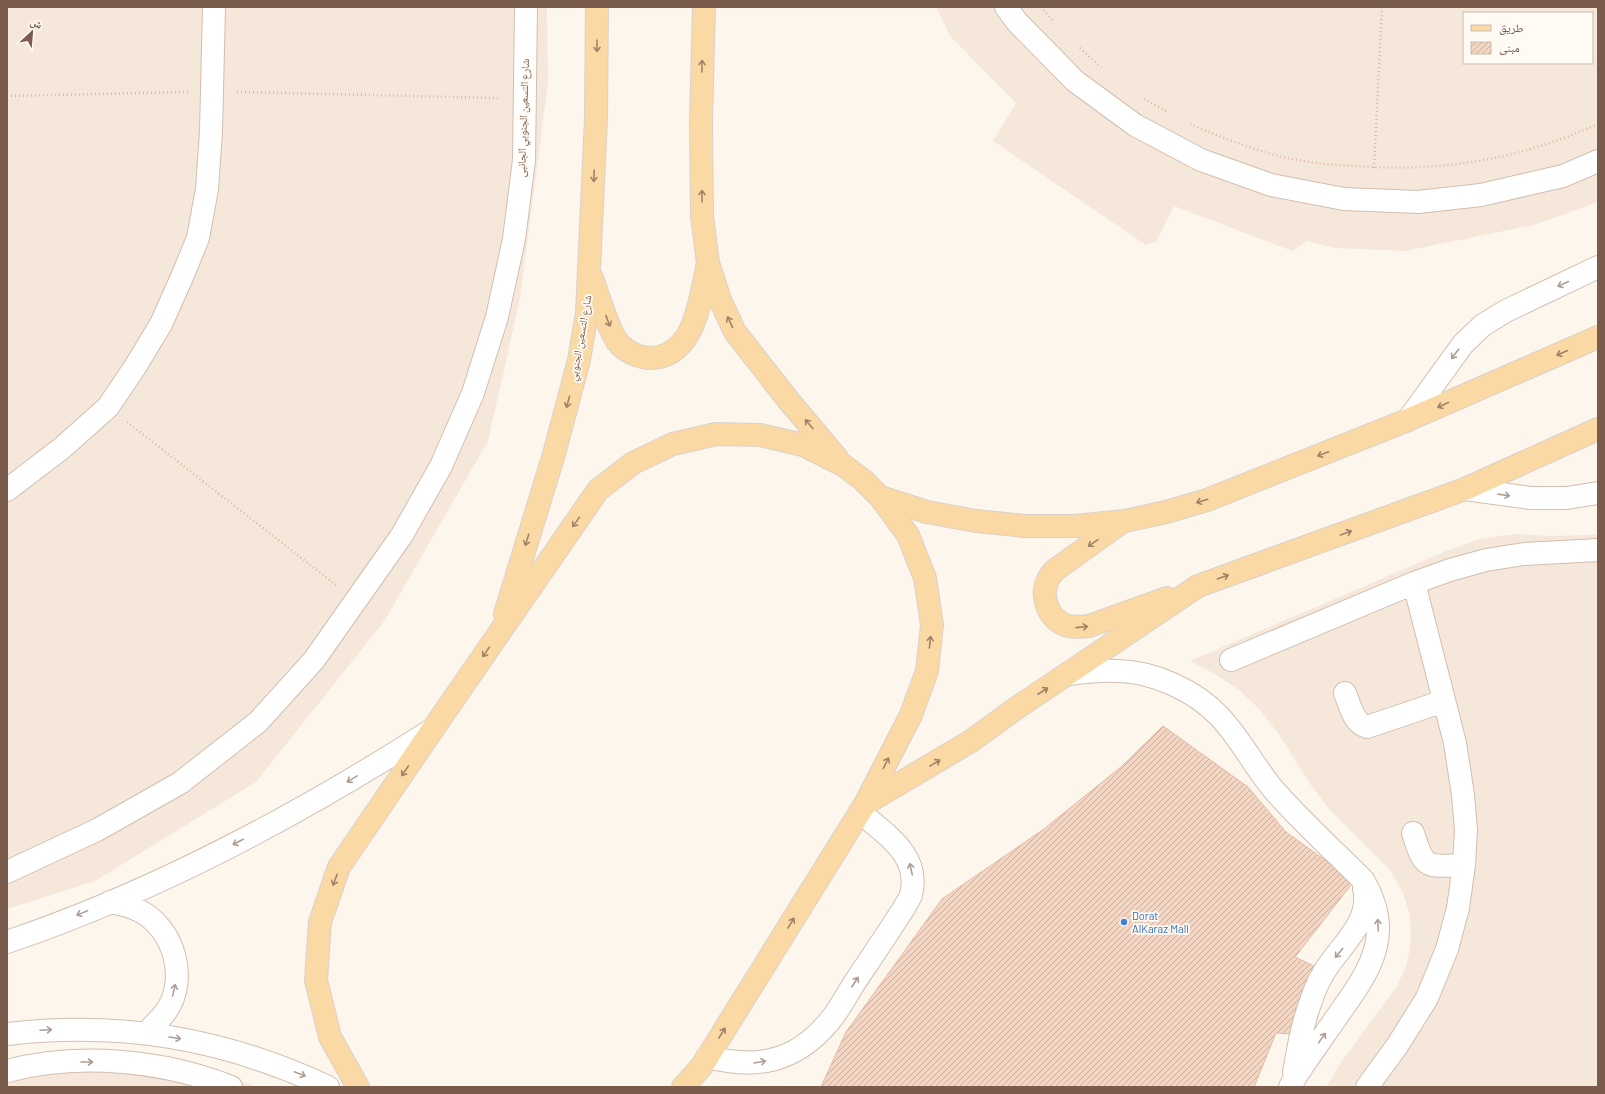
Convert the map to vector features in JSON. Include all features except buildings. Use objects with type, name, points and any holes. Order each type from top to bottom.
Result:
[{"type":"main road","name":"شارع التسعين الجنوبي","points":[[499,634],[544,491],[579,360],[587,313],[596,118],[597,7]]},
{"type":"main road","points":[[704,7],[701,121],[702,216],[708,263],[720,300],[735,332],[789,401],[843,465]]},
{"type":"main road","points":[[590,272],[617,341],[628,352],[643,358],[658,358],[673,352],[684,341],[692,327],[708,263]]},
{"type":"main road","points":[[880,497],[928,512],[976,521],[1026,526],[1075,526],[1125,521],[1166,512],[1207,500],[1408,420],[1598,337]]},
{"type":"main road","points":[[1125,521],[1055,570],[1047,580],[1045,593],[1047,606],[1053,617],[1064,624],[1076,628],[1089,626],[1465,489],[1598,429]]},
{"type":"main road","points":[[358,1087],[330,1037],[316,980],[320,922],[339,867],[598,490],[633,462],[673,444],[716,434],[760,435],[803,445],[843,465],[863,480],[880,497],[908,534],[926,578],[932,625],[927,671],[911,715],[863,808],[705,1061],[683,1087]]},
{"type":"main road","points":[[863,808],[971,741],[1018,707],[1198,586]]},
{"type":"main road","points":[[697,1087],[705,1061]]},
{"type":"street","points":[[7,490],[62,448],[108,407],[136,367],[161,324],[198,238],[207,189],[212,91],[214,7]]},
{"type":"street","name":"شارع التسعين الجنوبي الجانبى","points":[[7,872],[97,830],[180,783],[258,722],[314,660],[402,535],[441,466],[473,393],[498,317],[514,239],[524,160],[526,7]]},
{"type":"street","points":[[1006,7],[1017,22],[1075,81],[1135,125],[1201,160],[1271,185],[1344,199],[1418,202],[1481,195],[1563,176],[1598,161]]},
{"type":"street","points":[[1408,420],[1463,344],[1483,325],[1506,311],[1598,267]]},
{"type":"street","points":[[1465,489],[1530,498],[1567,498],[1598,493]]},
{"type":"street","points":[[1231,660],[1414,583],[1450,570],[1486,560],[1524,554],[1598,550]]},
{"type":"street","points":[[1367,1087],[1397,1046],[1427,998],[1447,949],[1458,908],[1464,865],[1466,830],[1463,795],[1455,743],[1414,583]]},
{"type":"street","points":[[1068,674],[1094,671],[1120,671],[1146,675],[1170,683],[1202,701],[1220,717],[1273,788],[1362,880],[1370,892],[1378,921],[1378,935],[1372,963],[1354,994],[1291,1085]]},
{"type":"street","points":[[1345,693],[1358,723],[1367,727],[1444,701]]},
{"type":"street","points":[[7,942],[110,902],[201,861],[261,831],[338,788],[433,729]]},
{"type":"street","points":[[705,1061],[752,1064],[774,1060],[795,1051],[814,1039],[829,1022],[902,911],[910,896],[913,879],[910,862],[900,848],[863,808]]},
{"type":"street","points":[[1413,833],[1420,855],[1428,863],[1439,866],[1464,865]]},
{"type":"street","points":[[1291,1085],[1299,1042],[1311,1001],[1319,982],[1359,924],[1364,911],[1366,896],[1362,880]]},
{"type":"street","points":[[110,902],[126,905],[141,912],[154,921],[164,933],[172,947],[176,963],[177,979],[174,994],[167,1009],[158,1022],[146,1033]]},
{"type":"street","points":[[7,1034],[40,1030],[75,1029],[146,1033],[186,1039],[272,1063],[328,1087]]},
{"type":"street","points":[[7,1071],[50,1062],[124,1062],[159,1066],[188,1073],[231,1087]]},
{"type":"path","points":[[1041,7],[1056,24]]},
{"type":"path","points":[[1374,168],[1382,7]]},
{"type":"path","points":[[1076,44],[1102,68]]},
{"type":"path","points":[[7,96],[212,91],[525,99]]},
{"type":"path","points":[[1142,97],[1172,114]]},
{"type":"path","points":[[1185,122],[1230,141],[1277,155],[1325,164],[1374,168],[1423,168],[1473,163],[1521,153],[1568,138],[1598,124]]},
{"type":"path","points":[[108,407],[357,601]]},
{"type":"shaded area","points":[[7,7],[547,7],[548,82],[520,299],[488,441],[385,620],[256,782],[95,881],[7,909]]},
{"type":"shaded area","points":[[936,7],[1598,7],[1598,202],[1534,225],[1405,251],[1335,248],[1307,241],[1292,251],[1174,206],[1156,242],[1146,245],[993,141],[1016,103],[950,36]]},
{"type":"shaded area","points":[[1515,534],[1551,536],[1598,534],[1598,1087],[1326,1087],[1342,1061],[1397,986],[1407,964],[1411,940],[1410,916],[1403,893],[1391,871],[1329,809],[1310,784],[1278,733],[1260,710],[1239,690],[1215,674],[1190,661],[1446,551],[1480,539]]},
{"type":"shaded area","points":[[7,1065],[126,1065],[248,1083],[254,1087],[7,1087]]},
{"type":"place","name":"Dorat AlKaraz Mall","points":[[1124,922]]}]
